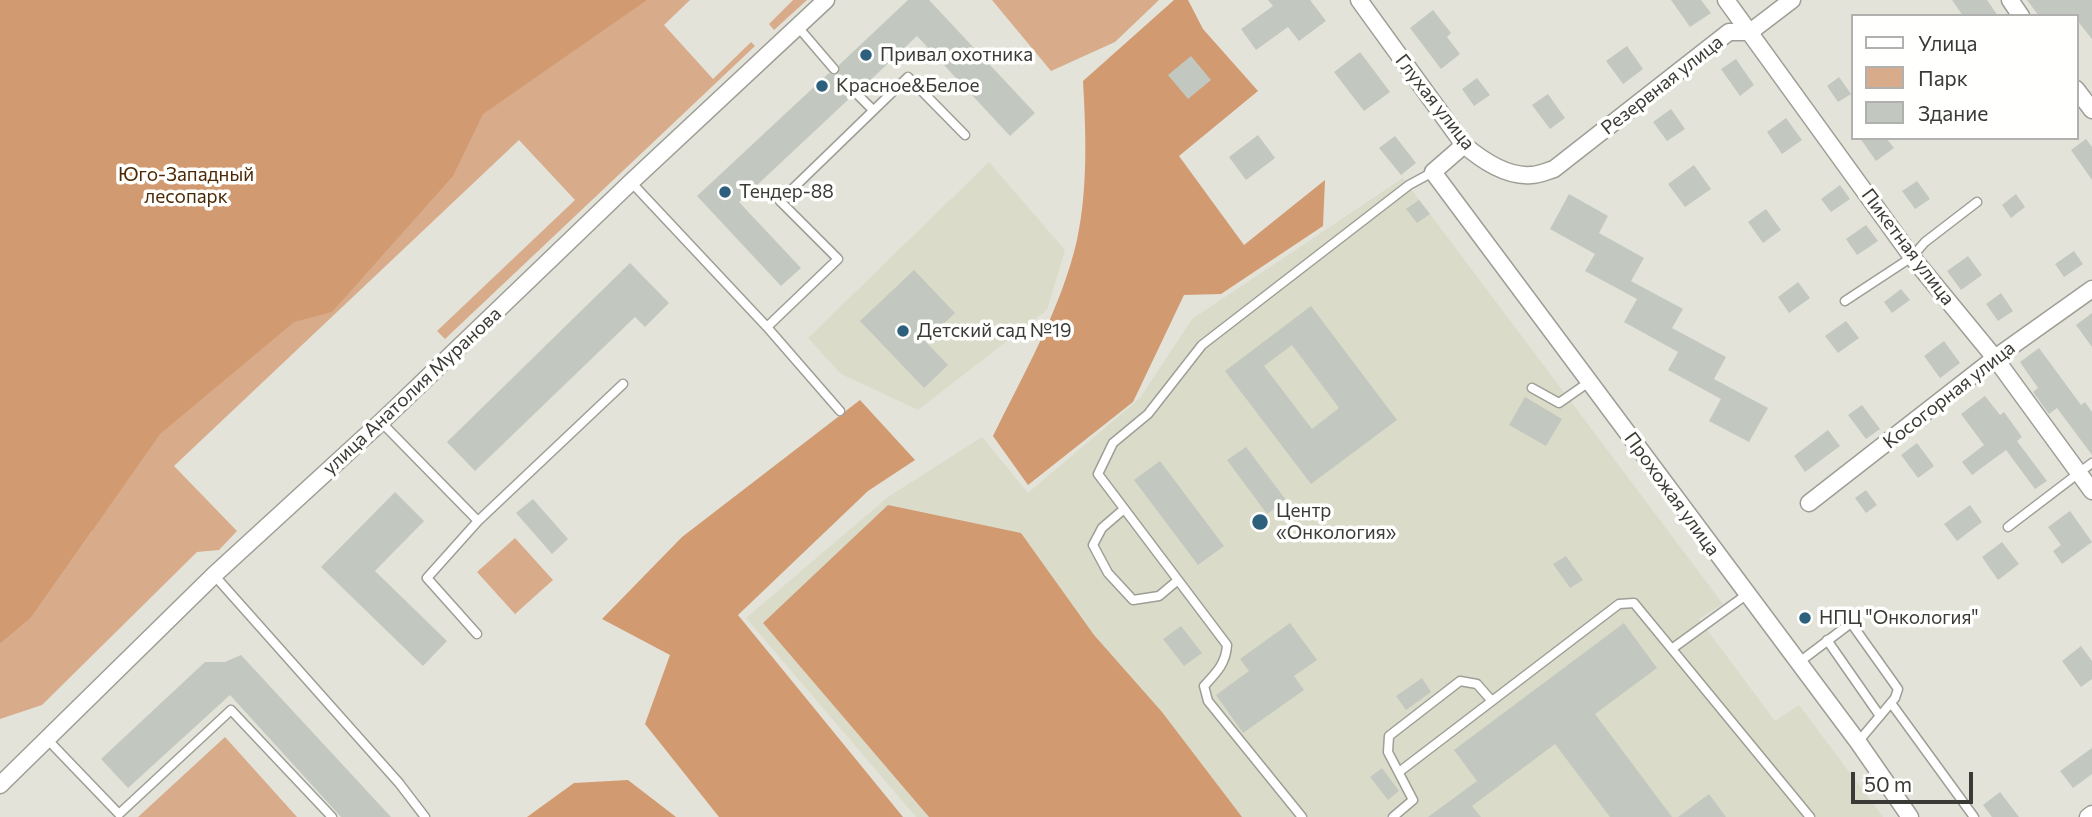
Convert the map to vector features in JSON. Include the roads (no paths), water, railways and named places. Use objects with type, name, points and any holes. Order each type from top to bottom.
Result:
[{"type":"street","name":"улица Анатолия Муранова","points":[[0,785],[214,575],[381,422],[631,182],[826,0]]},
{"type":"street","name":"Глухая улица","points":[[1359,0],[1464,145],[1483,160],[1501,169],[1532,176]]},
{"type":"street","name":"Пикетная улица","points":[[1726,0],[1912,257],[1996,358],[2092,491]]},
{"type":"street","name":"Резервная улица","points":[[1532,176],[1554,169],[1729,32],[1750,32],[1792,0]]},
{"type":"street","points":[[2078,92],[2092,110]]},
{"type":"street","points":[[1433,172],[1464,145]]},
{"type":"street","name":"Прохожая улица","points":[[1433,172],[1858,743],[1910,817]]},
{"type":"street","name":"Косогорная улица","points":[[1809,503],[1996,358],[2092,289]]},
{"type":"street","points":[[2088,817],[2092,814]]},
{"type":"lane","points":[[798,27],[834,69]]},
{"type":"lane","points":[[767,327],[838,258],[780,201],[873,110],[908,77],[965,135]]},
{"type":"lane","points":[[856,93],[873,110]]},
{"type":"lane","points":[[1302,817],[1208,701],[1204,686],[1226,658],[1227,645],[1098,474],[1113,443],[1148,414],[1202,345],[1409,186],[1433,172]]},
{"type":"lane","points":[[631,182],[767,327],[840,411]]},
{"type":"lane","points":[[1845,301],[1912,257],[1925,242],[1977,202]]},
{"type":"lane","points":[[1532,388],[1559,403],[1589,382]]},
{"type":"lane","points":[[477,634],[426,578],[478,521],[623,384]]},
{"type":"lane","points":[[381,422],[478,521]]},
{"type":"lane","points":[[2008,527],[2092,463]]},
{"type":"lane","points":[[1124,509],[1102,528],[1093,545],[1108,573],[1133,600],[1159,596],[1178,580]]},
{"type":"lane","points":[[214,575],[390,773],[425,817]]},
{"type":"lane","points":[[1673,648],[1746,595]]},
{"type":"lane","points":[[1399,772],[1619,604],[1634,603],[1810,817]]},
{"type":"lane","points":[[1798,663],[1851,623],[1898,689],[1895,698],[1858,743]]},
{"type":"lane","points":[[1827,640],[1880,716]]},
{"type":"lane","points":[[1393,817],[1413,800],[1388,752],[1389,736],[1460,681],[1477,684],[1491,700]]},
{"type":"lane","points":[[1891,703],[1974,817]]},
{"type":"lane","points":[[46,738],[119,814],[231,710],[332,817]]},
{"type":"place","name":"Привал охотника","points":[[866,55]]},
{"type":"place","name":"Красное&Белое","points":[[822,86]]},
{"type":"place","name":"Тендер-88","points":[[725,192]]},
{"type":"place","name":"Детский сад №19","points":[[903,331]]},
{"type":"place","name":"Центр «Онкология»","points":[[1260,522]]},
{"type":"place","name":"НПЦ \"Онкология\"","points":[[1805,618]]},
{"type":"park label","name":"Юго-Западный лесопарк","points":[[186,186]]}]
